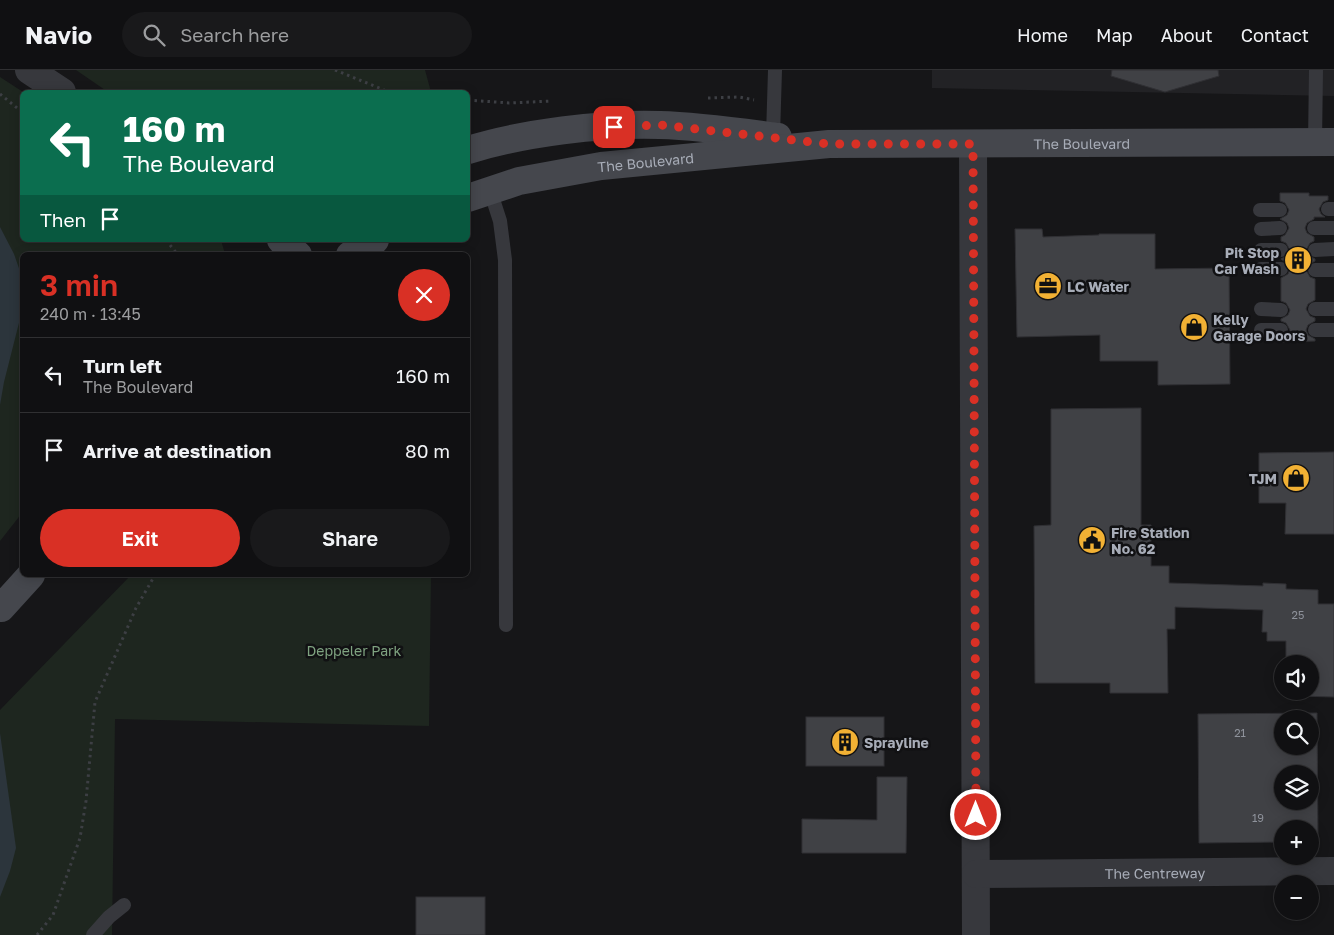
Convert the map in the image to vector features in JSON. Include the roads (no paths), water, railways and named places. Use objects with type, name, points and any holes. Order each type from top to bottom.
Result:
[{"type":"main road","name":"The Boulevard","points":[[470,149],[511,139],[542,134],[648,125],[773,136],[829,144]]},
{"type":"main road","name":"The Boulevard","points":[[479,194],[533,178],[601,166],[829,144],[1325,142]]},
{"type":"main road","points":[[266,252],[278,242]]},
{"type":"main road","points":[[282,242],[294,252]]},
{"type":"main road","points":[[355,252],[372,242]]},
{"type":"main road","points":[[1,609],[20,577]]},
{"type":"main road","points":[[1,609],[28,577]]},
{"type":"street","points":[[29,70],[59,90]]},
{"type":"street","points":[[973,144],[976,935]]},
{"type":"street","name":"The Centreway","points":[[976,874],[1334,871]]},
{"type":"lane","points":[[773,136],[775,70]]},
{"type":"lane","points":[[1316,70],[1325,142]]},
{"type":"lane","points":[[479,194],[500,221],[505,260],[506,625]]},
{"type":"lane","points":[[1260,210],[1280,210]]},
{"type":"lane","points":[[1261,229],[1280,228]]},
{"type":"lane","points":[[1314,228],[1334,228]]},
{"type":"lane","points":[[1314,250],[1334,249]]},
{"type":"lane","points":[[1261,250],[1281,250]]},
{"type":"lane","points":[[1261,270],[1281,269]]},
{"type":"lane","points":[[1315,270],[1334,270]]},
{"type":"lane","points":[[1261,309],[1281,310]]},
{"type":"lane","points":[[1315,309],[1334,309]]},
{"type":"lane","points":[[1261,330],[1281,330]]},
{"type":"lane","points":[[1315,330],[1334,330]]},
{"type":"lane","points":[[92,935],[109,917],[124,905]]},
{"type":"place","name":"Pit Stop Car Wash","points":[[1298,260]]},
{"type":"place","name":"LC Water","points":[[1048,286]]},
{"type":"place","name":"Kelly Garage Doors","points":[[1194,327]]},
{"type":"place","name":"TJM","points":[[1296,478]]},
{"type":"place","name":"Fire Station No. 62","points":[[1092,540]]},
{"type":"place","name":"Sprayline","points":[[845,742]]},
{"type":"park label","name":"Deppeler Park","points":[[354,650]]}]
